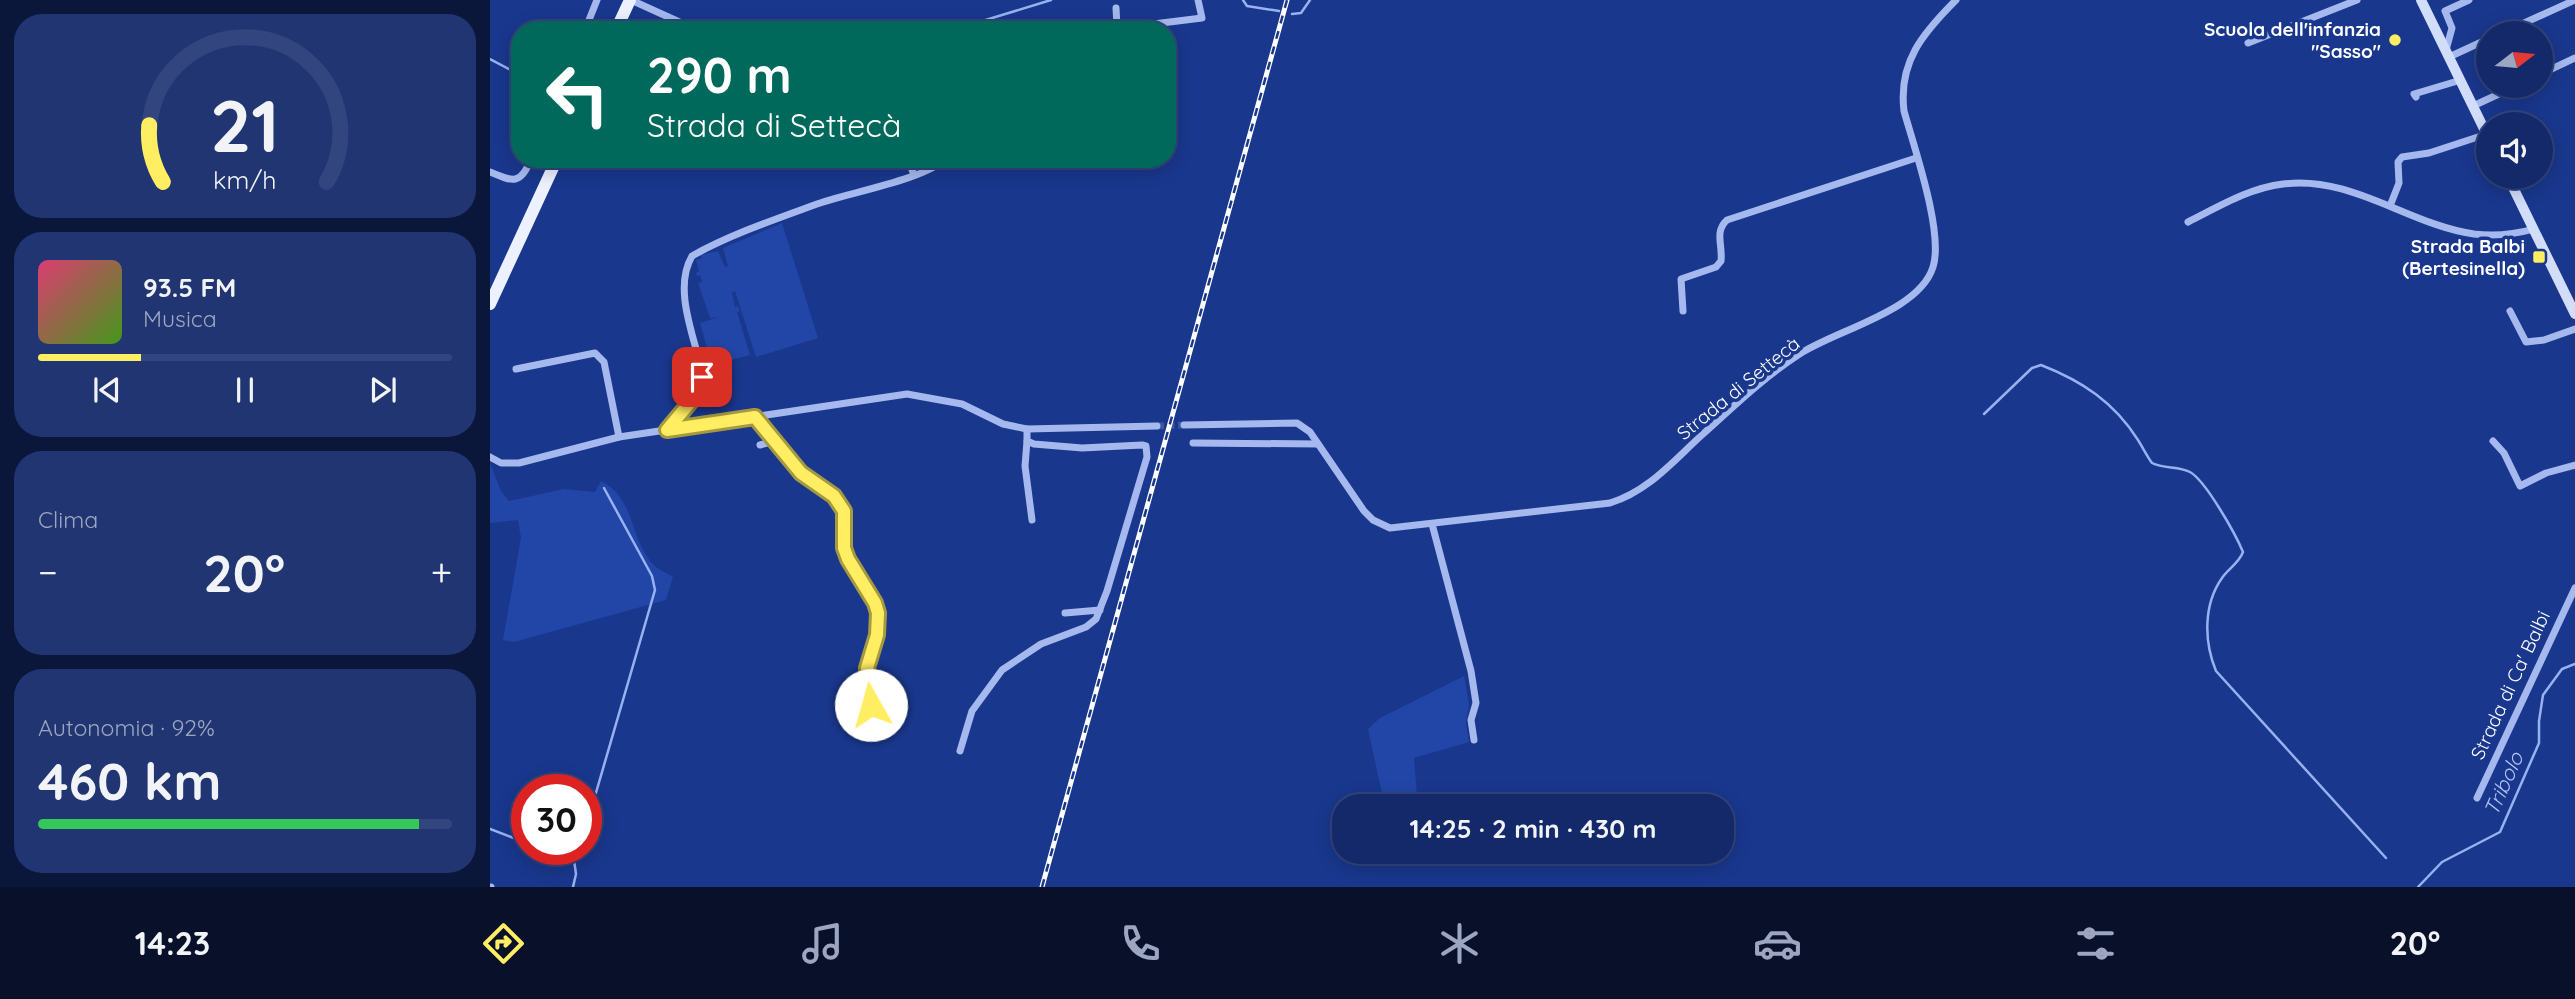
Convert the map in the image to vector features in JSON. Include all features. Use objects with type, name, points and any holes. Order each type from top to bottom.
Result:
[{"type":"main road","points":[[621,21],[630,0]]},
{"type":"main road","points":[[2421,0],[2476,112]]},
{"type":"main road","points":[[490,304],[553,168]]},
{"type":"main road","points":[[2514,189],[2575,314]]},
{"type":"street","points":[[589,21],[597,0]]},
{"type":"street","points":[[630,0],[677,21]]},
{"type":"street","points":[[1174,21],[1202,18],[1198,0]]},
{"type":"street","name":"Strada di Settecà","points":[[1184,425],[1297,423],[1310,432],[1373,520],[1390,528],[1610,503],[1626,498],[1667,469],[1711,427],[1795,357],[1908,301],[1927,280],[1937,250],[1936,234],[1904,111],[1902,92],[1905,70],[1918,44],[1956,0]]},
{"type":"street","points":[[2248,43],[2357,0]]},
{"type":"street","points":[[2469,0],[2445,11],[2452,28],[2448,54],[2476,44]]},
{"type":"street","points":[[2529,21],[2575,0]]},
{"type":"street","points":[[1116,8],[1117,21]]},
{"type":"street","points":[[2553,68],[2575,58]]},
{"type":"street","points":[[2416,97],[2414,94],[2461,80]]},
{"type":"street","points":[[2473,106],[2490,98]]},
{"type":"street","points":[[2390,206],[2399,183],[2399,162],[2403,157],[2429,153],[2476,139]]},
{"type":"street","points":[[1683,311],[1681,279],[1716,267],[1721,261],[1719,233],[1721,225],[1727,220],[1916,158]]},
{"type":"street","points":[[490,172],[515,180],[527,168]]},
{"type":"street","points":[[911,168],[914,175]]},
{"type":"street","points":[[667,430],[698,393],[702,384],[701,367],[685,298],[688,262],[692,256],[819,203],[932,168]]},
{"type":"street","points":[[2188,222],[2259,188],[2285,183],[2321,184],[2475,234],[2533,229]]},
{"type":"street","points":[[2510,311],[2526,342],[2544,340],[2575,329]]},
{"type":"street","points":[[516,369],[595,353],[604,362],[619,437]]},
{"type":"street","points":[[490,457],[501,463],[519,463],[619,437],[907,394],[962,404],[1003,424],[1027,429],[1157,426]]},
{"type":"street","points":[[755,417],[801,473],[834,496],[844,511],[844,548],[878,613],[877,635],[867,668],[869,700],[871,705],[880,709]]},
{"type":"street","points":[[1027,429],[1025,466],[1032,520]]},
{"type":"street","points":[[761,445],[775,441]]},
{"type":"street","points":[[960,751],[972,712],[1002,670],[1041,644],[1086,627],[1096,619],[1147,457],[1146,446],[1060,447],[1027,441]]},
{"type":"street","points":[[2493,441],[2504,453],[2520,486],[2546,473],[2575,465]]},
{"type":"street","points":[[1193,443],[1318,444]]},
{"type":"street","points":[[557,454],[560,464]]},
{"type":"street","points":[[1432,524],[1471,671],[1476,703],[1471,720],[1474,740]]},
{"type":"street","name":"Strada di Ca' Balbi","points":[[2477,798],[2575,588]]},
{"type":"street","points":[[1065,613],[1100,610]]},
{"type":"shaded area","points":[[782,223],[818,338],[756,357],[735,291],[732,292],[735,307],[738,306],[740,311],[737,312],[750,355],[712,365],[700,323],[719,317],[710,318],[698,283],[702,282],[700,275],[697,276],[696,273],[699,271],[696,260],[702,258],[701,255],[718,251],[725,267],[728,266],[723,248]]},
{"type":"shaded area","points":[[490,463],[501,491],[509,501],[564,489],[595,492],[601,481],[612,488],[627,508],[646,555],[656,567],[673,577],[666,600],[514,642],[503,640],[521,538],[518,520],[490,523]]},
{"type":"shaded area","points":[[1464,676],[1469,704],[1466,724],[1469,742],[1414,758],[1417,794],[1382,794],[1368,729],[1380,718]]},
{"type":"waterway","points":[[982,21],[1051,0]]},
{"type":"waterway","points":[[1243,0],[1247,6],[1279,11]]},
{"type":"waterway","points":[[1292,14],[1301,13],[1310,0]]},
{"type":"waterway","points":[[490,59],[511,70]]},
{"type":"waterway","points":[[1984,414],[2032,368],[2041,365],[2070,378],[2108,404],[2129,427],[2152,463],[2185,470],[2197,477],[2220,509],[2243,552],[2222,578],[2211,600],[2207,624],[2209,648],[2216,671],[2386,858]]},
{"type":"waterway","points":[[601,774],[655,590],[652,576],[604,488]]},
{"type":"waterway","name":"Tribolo","points":[[2418,887],[2442,862],[2500,832],[2539,743],[2543,695],[2562,669],[2575,664]]},
{"type":"waterway","points":[[490,829],[511,837]]},
{"type":"waterway","points":[[573,887],[575,865]]},
{"type":"tunnel","points":[[1157,426],[1184,425]]},
{"type":"railway","points":[[1042,887],[1287,0]]},
{"type":"place","name":"Scuola dell'infanzia \"Sasso\"","points":[[2395,40]]},
{"type":"place","name":"Strada Balbi (Bertesinella)","points":[[2539,257]]},
{"type":"route","points":[[702,377],[698,393],[667,430],[755,417],[801,473],[834,496],[844,511],[844,548],[878,613],[877,635],[867,668],[871,705]]}]
